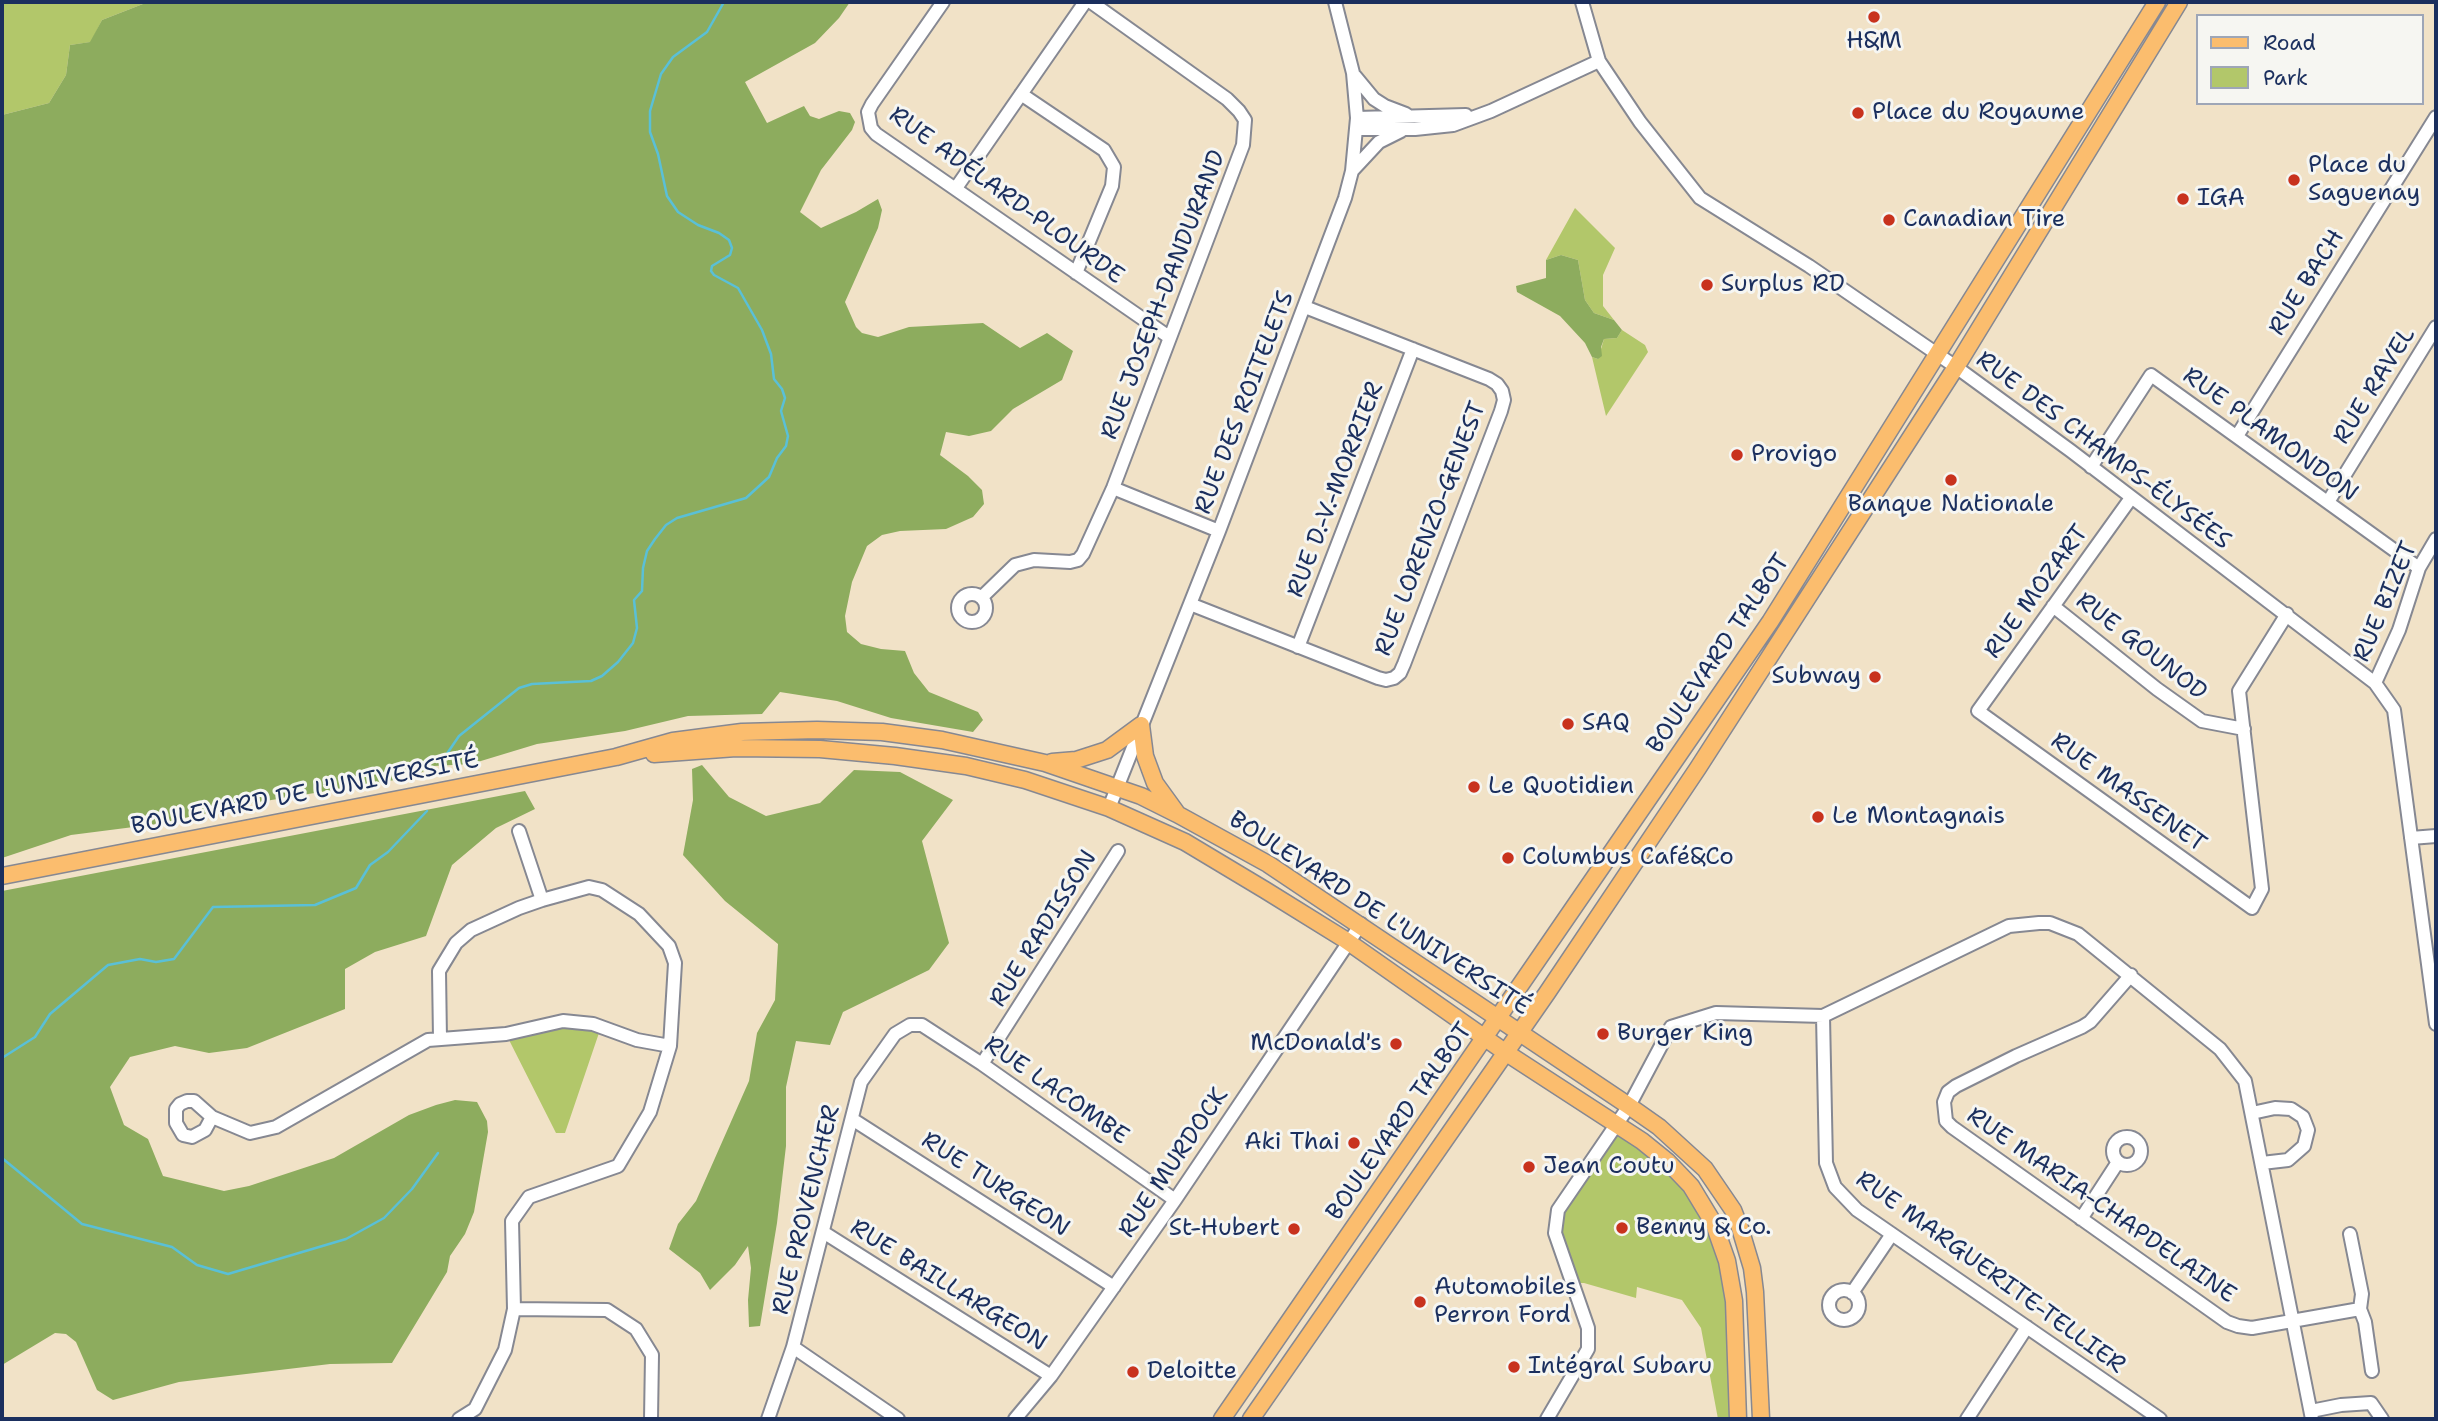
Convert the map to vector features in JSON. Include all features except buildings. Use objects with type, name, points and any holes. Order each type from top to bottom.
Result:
[{"type":"main road","name":"BOULEVARD TALBOT","points":[[1222,1419],[1763,632],[2157,2]]},
{"type":"main road","name":"BOULEVARD TALBOT","points":[[1251,1419],[1698,768],[1956,367],[2179,2]]},
{"type":"main road","points":[[1045,763],[1076,760],[1107,750],[1141,725],[1145,756],[1155,783],[1178,814]]},
{"type":"main road","name":"BOULEVARD DE L'UNIVERSITÉ","points":[[2,876],[616,757],[673,741],[742,733],[817,730],[882,732],[942,740],[1045,763],[1116,787],[1178,814],[1268,864],[1629,1106],[1659,1127],[1705,1169],[1719,1187],[1740,1228],[1752,1268],[1761,1419]]},
{"type":"main road","name":"BOULEVARD DE L'UNIVERSITÉ","points":[[616,757],[736,748],[820,749],[967,766],[1025,780],[1109,808],[1185,842],[1348,942],[1505,1052],[1616,1123],[1668,1161],[1704,1205],[1727,1261],[1734,1301],[1738,1419]]},
{"type":"street","name":"RUE ADÉLARD-PLOURDE","points":[[943,2],[872,104],[868,120],[876,134],[1169,337]]},
{"type":"street","points":[[956,188],[1085,2]]},
{"type":"street","name":"RUE JOSEPH-DANDURAND","points":[[982,597],[1015,565],[1034,560],[1078,560],[1088,546],[1113,488],[1243,145],[1245,120],[1227,99],[1091,2]]},
{"type":"street","name":"RUE DES ROITELETS","points":[[1109,808],[1305,307],[1336,225],[1352,171],[1357,123],[1353,73],[1335,2]]},
{"type":"street","name":"RUE DES CHAMPS-ÉLYSÉES","points":[[1582,2],[1599,61],[1640,122],[1700,198],[1809,265],[1956,367],[2287,614],[2375,683],[2394,710],[2436,1024]]},
{"type":"street","points":[[1357,123],[1453,125],[1491,111],[1599,61]]},
{"type":"street","points":[[1353,73],[1374,99],[1416,123]]},
{"type":"street","points":[[1021,94],[1104,150],[1114,167],[1112,186],[1076,273]]},
{"type":"street","name":"RUE BACH","points":[[2237,436],[2436,117]]},
{"type":"street","points":[[1352,171],[1379,142],[1416,123]]},
{"type":"street","name":"RUE LORENZO-GENEST","points":[[1190,604],[1386,680],[1400,673],[1414,638],[1501,411],[1502,391],[1497,384],[1305,307]]},
{"type":"street","name":"RUE RAVEL","points":[[2328,502],[2436,327]]},
{"type":"street","name":"RUE D.-V.-MORRIER","points":[[1298,647],[1413,349]]},
{"type":"street","name":"RUE PLAMONDON","points":[[2091,467],[2151,375],[2419,568]]},
{"type":"street","points":[[1113,488],[1219,531]]},
{"type":"street","name":"RUE MOZART","points":[[1978,711],[2131,498]]},
{"type":"street","name":"RUE BIZET","points":[[2375,683],[2399,631],[2419,568],[2436,539]]},
{"type":"street","name":"RUE GOUNOD","points":[[2053,606],[2157,689],[2202,721],[2244,729]]},
{"type":"street","points":[[2244,729],[2239,691],[2287,614]]},
{"type":"street","name":"RUE MASSENET","points":[[1978,711],[2252,908],[2262,889],[2244,729]]},
{"type":"street","points":[[519,831],[542,900]]},
{"type":"street","points":[[2411,838],[2436,836]]},
{"type":"street","name":"RUE RADISSON","points":[[982,1064],[1118,851]]},
{"type":"street","points":[[440,1039],[439,971],[456,943],[471,930],[542,900],[589,887],[602,890],[639,914],[668,946],[675,963],[670,1046],[650,1112],[618,1166],[529,1197],[512,1221],[514,1309],[505,1350],[475,1409],[459,1419]]},
{"type":"street","points":[[1547,1419],[1588,1349],[1588,1328],[1555,1233],[1558,1210],[1629,1106],[1671,1027],[1716,1013],[1823,1016],[2009,926],[2050,923],[2078,934],[2131,975],[2220,1049],[2245,1081],[2311,1415],[2341,1405],[2371,1403],[2382,1419]]},
{"type":"street","name":"RUE MURDOCK","points":[[1015,1419],[1051,1376],[1175,1200],[1361,924]]},
{"type":"street","name":"RUE MARIA-CHAPDELAINE","points":[[2131,975],[2090,1022],[1948,1092],[1944,1102],[1946,1121],[2227,1322],[2252,1328],[2360,1309]]},
{"type":"street","name":"RUE MARGUERITE-TELLIER","points":[[1823,1016],[1826,1163],[1835,1187],[1857,1210],[2160,1419]]},
{"type":"street","points":[[212,1117],[250,1133],[276,1128],[428,1040],[506,1034],[563,1021],[593,1024],[637,1040],[670,1046]]},
{"type":"street","name":"RUE LACOMBE","points":[[910,1026],[922,1026],[982,1064],[1175,1200]]},
{"type":"street","name":"RUE PROVENCHER","points":[[768,1419],[793,1347],[861,1082],[895,1034],[910,1026]]},
{"type":"street","points":[[2252,1113],[2275,1108],[2291,1109],[2303,1117],[2308,1130],[2304,1146],[2288,1160],[2262,1163]]},
{"type":"street","name":"RUE TURGEON","points":[[852,1119],[1114,1287]]},
{"type":"street","points":[[2081,1219],[2118,1162]]},
{"type":"street","name":"RUE BAILLARGEON","points":[[823,1231],[1051,1376]]},
{"type":"street","points":[[1852,1293],[1892,1234]]},
{"type":"street","points":[[2350,1234],[2362,1294],[2360,1309],[2365,1322],[2372,1371]]},
{"type":"street","points":[[514,1309],[607,1310],[636,1329],[652,1355],[651,1419]]},
{"type":"street","points":[[1967,1419],[2027,1327]]},
{"type":"street","points":[[793,1347],[898,1419]]},
{"type":"green space","points":[[2,2],[148,2],[102,20],[91,42],[70,45],[66,75],[49,103],[2,115]]},
{"type":"green space","points":[[148,2],[850,2],[815,43],[745,82],[767,123],[804,106],[810,116],[819,119],[839,111],[850,113],[855,122],[852,130],[821,170],[800,212],[821,228],[878,199],[882,210],[878,228],[845,302],[856,327],[862,333],[878,337],[909,327],[983,323],[1020,348],[1047,333],[1073,351],[1062,380],[1013,409],[991,431],[969,436],[946,432],[940,455],[982,490],[984,504],[973,517],[946,529],[900,531],[882,535],[867,546],[852,582],[845,616],[847,632],[861,644],[905,651],[914,673],[929,692],[978,712],[983,720],[973,732],[891,718],[837,701],[780,692],[762,714],[688,716],[625,731],[537,744],[471,764],[433,766],[413,777],[253,803],[157,824],[71,835],[2,858],[2,115],[49,103],[66,75],[70,45],[90,42],[102,20]]},
{"type":"green space","points":[[1575,208],[1615,248],[1603,275],[1603,306],[1614,320],[1594,313],[1585,300],[1578,260],[1561,255],[1546,260]]},
{"type":"green space","points":[[1561,255],[1578,260],[1585,300],[1594,313],[1614,320],[1622,330],[1617,338],[1604,339],[1602,356],[1598,359],[1592,357],[1585,343],[1560,316],[1517,292],[1516,286],[1546,278],[1546,260]]},
{"type":"green space","points":[[1622,330],[1645,345],[1648,352],[1606,416],[1592,357],[1598,359],[1604,339],[1617,338]]},
{"type":"green space","points":[[702,765],[729,797],[766,816],[820,803],[854,770],[900,772],[953,800],[922,841],[949,943],[929,970],[843,1012],[830,1045],[796,1041],[786,1087],[786,1146],[777,1223],[760,1326],[749,1327],[751,1268],[748,1246],[735,1265],[710,1290],[700,1273],[669,1249],[678,1224],[696,1201],[749,1081],[757,1033],[775,1000],[778,944],[725,901],[683,855],[693,800],[692,769]]},
{"type":"green space","points":[[525,791],[535,809],[496,828],[452,865],[426,936],[375,952],[345,969],[345,1009],[247,1048],[209,1053],[175,1046],[130,1057],[110,1087],[124,1125],[148,1139],[163,1176],[224,1191],[249,1186],[334,1158],[409,1115],[436,1105],[455,1100],[477,1102],[487,1121],[488,1132],[474,1212],[465,1234],[450,1256],[447,1272],[392,1363],[330,1364],[179,1382],[113,1400],[97,1390],[76,1342],[66,1334],[55,1333],[2,1365],[2,891]]},
{"type":"green space","points":[[563,1021],[601,1027],[565,1133],[556,1133],[506,1034]]},
{"type":"green space","points":[[1616,1123],[1668,1162],[1722,1242],[1738,1419],[1718,1419],[1701,1328],[1682,1300],[1637,1287],[1636,1298],[1584,1283],[1572,1283],[1555,1233],[1558,1210]]},
{"type":"waterway","points":[[442,761],[459,736],[519,688],[532,684],[591,681],[602,676],[618,662],[633,643],[637,628],[634,600],[642,591],[647,551],[655,539],[666,525],[677,518],[746,498],[769,477],[777,458],[786,446],[788,436],[781,411],[785,398],[774,379],[771,354],[762,330],[738,288],[711,271],[712,266],[730,255],[732,248],[729,240],[678,212],[667,196],[650,132],[650,111],[661,74],[673,57],[707,32],[724,2]]},
{"type":"waterway","points":[[2,1058],[35,1037],[50,1014],[108,965],[140,959],[156,962],[174,959],[213,907],[315,905],[356,888],[370,865],[388,852],[427,811]]},
{"type":"waterway","points":[[2,1158],[82,1224],[172,1247],[197,1265],[228,1274],[346,1239],[384,1218],[412,1189],[438,1153]]},
{"type":"place","name":"H&M","points":[[1874,17]]},
{"type":"place","name":"Place du Royaume","points":[[1858,113]]},
{"type":"place","name":"Place du Saguenay","points":[[2294,180]]},
{"type":"place","name":"IGA","points":[[2183,199]]},
{"type":"place","name":"Canadian Tire","points":[[1889,220]]},
{"type":"place","name":"Surplus RD","points":[[1707,285]]},
{"type":"place","name":"Provigo","points":[[1737,455]]},
{"type":"place","name":"Banque Nationale","points":[[1951,480]]},
{"type":"place","name":"Subway","points":[[1875,677]]},
{"type":"place","name":"SAQ","points":[[1568,724]]},
{"type":"place","name":"Le Quotidien","points":[[1474,787]]},
{"type":"place","name":"Le Montagnais","points":[[1818,817]]},
{"type":"place","name":"Columbus Café&Co","points":[[1508,858]]},
{"type":"place","name":"Burger King","points":[[1603,1034]]},
{"type":"place","name":"McDonald's","points":[[1396,1044]]},
{"type":"place","name":"Aki Thai","points":[[1354,1143]]},
{"type":"place","name":"Jean Coutu","points":[[1529,1167]]},
{"type":"place","name":"Benny & Co.","points":[[1622,1228]]},
{"type":"place","name":"St-Hubert","points":[[1294,1229]]},
{"type":"place","name":"Automobiles Perron Ford","points":[[1420,1302]]},
{"type":"place","name":"Intégral Subaru","points":[[1514,1367]]},
{"type":"place","name":"Deloitte","points":[[1133,1372]]}]
